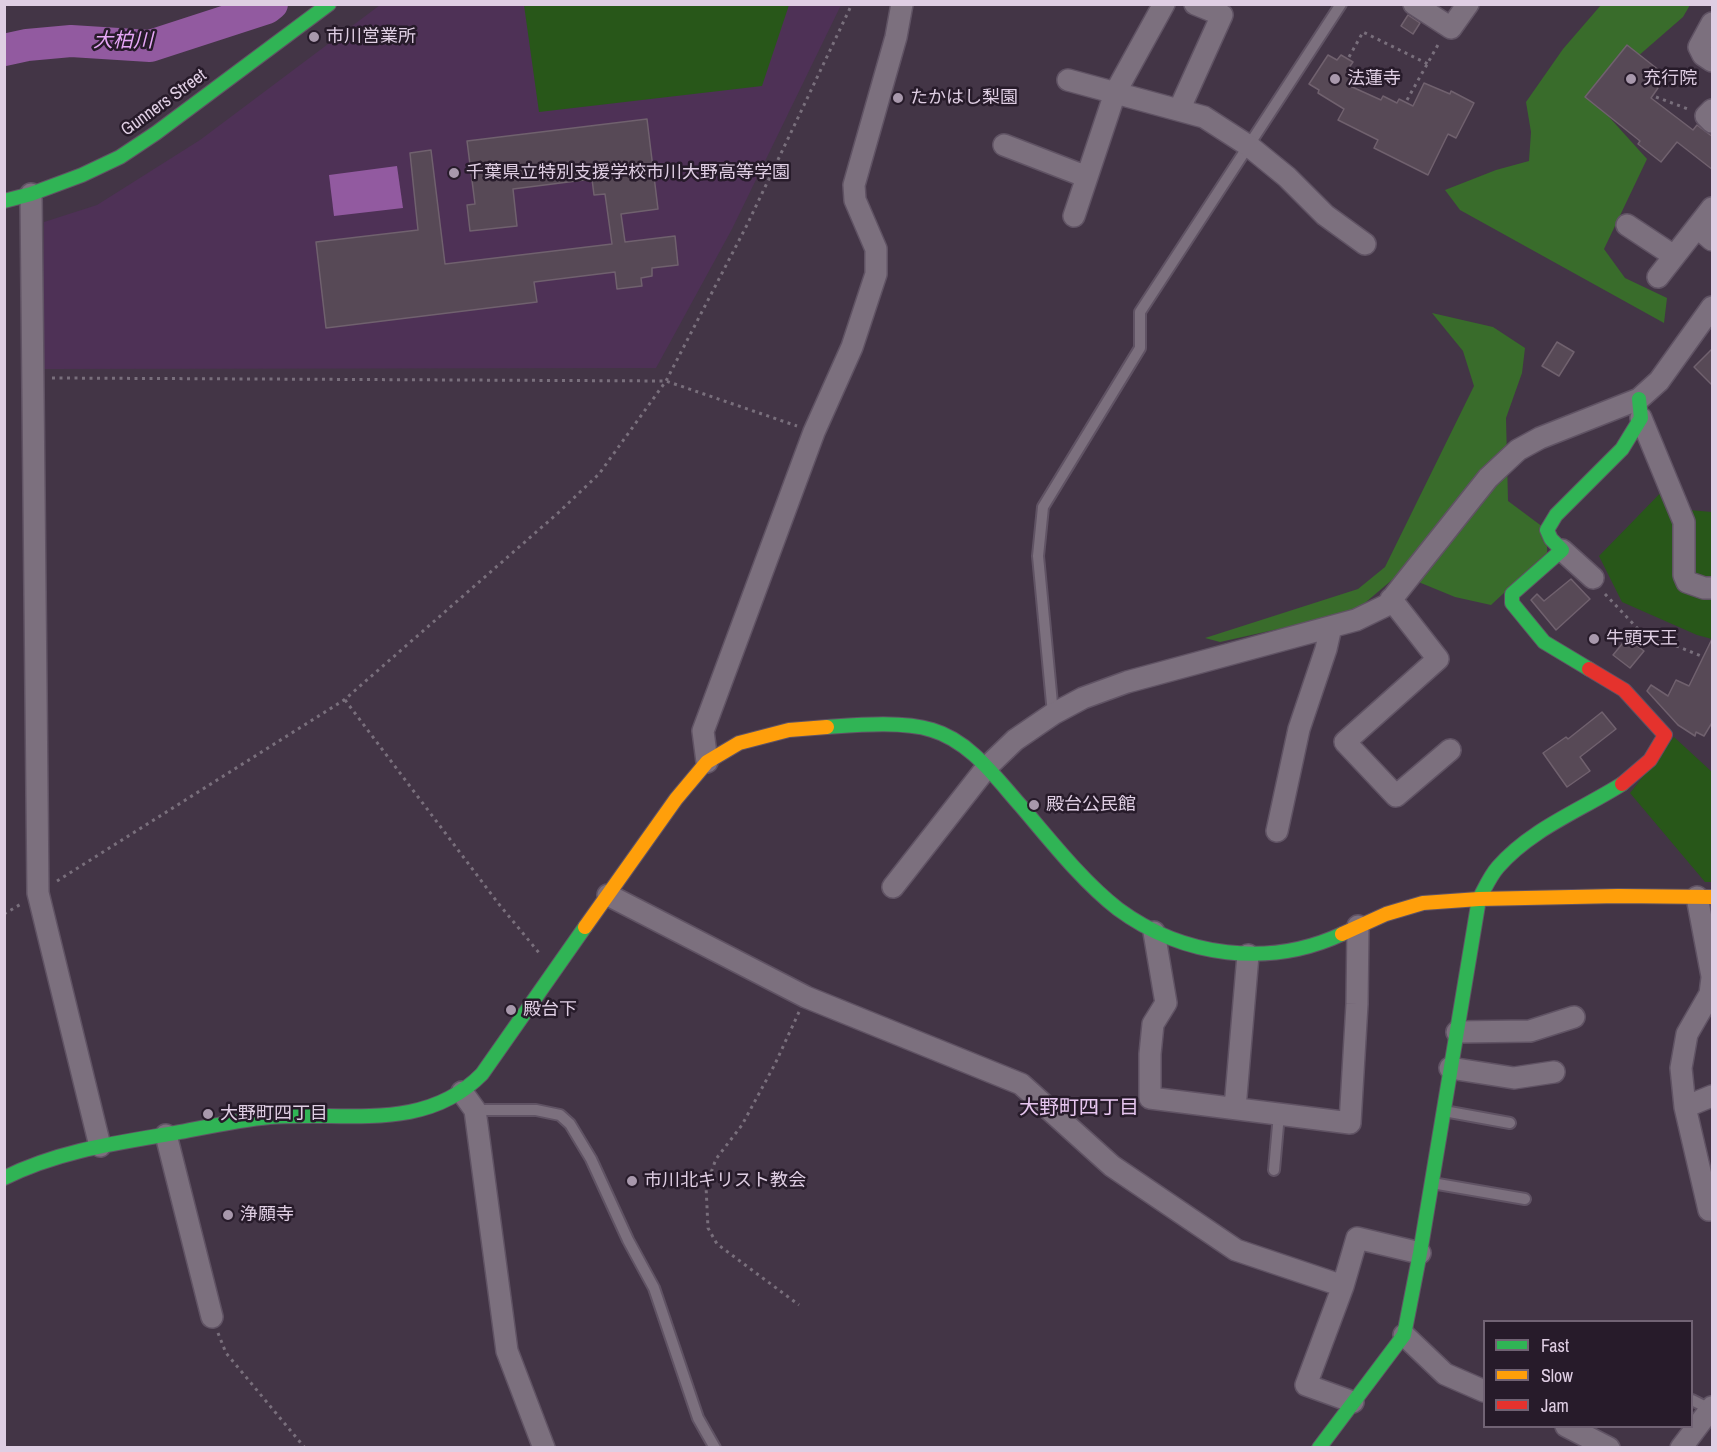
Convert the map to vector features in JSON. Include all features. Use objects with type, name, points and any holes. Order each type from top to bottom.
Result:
[{"type":"street","name":"Gunners Street","points":[[4,201],[31,194],[82,175],[120,157],[156,133],[329,4]]},
{"type":"street","points":[[707,762],[702,731],[814,432],[852,347],[876,274],[876,249],[855,200],[854,185],[896,37],[902,4]]},
{"type":"street","points":[[1074,216],[1115,93],[1164,4]]},
{"type":"street","points":[[1179,110],[1222,15],[1195,4]]},
{"type":"street","points":[[1414,4],[1451,28],[1468,4]]},
{"type":"street","points":[[1713,23],[1699,46],[1703,55],[1713,61]]},
{"type":"street","points":[[1068,80],[1204,117],[1249,146],[1287,177],[1325,215],[1365,244]]},
{"type":"street","points":[[1004,145],[1087,177]]},
{"type":"street","points":[[31,194],[38,893],[100,1146]]},
{"type":"street","points":[[1658,277],[1674,256],[1705,234],[1713,208]]},
{"type":"street","points":[[1628,225],[1674,256]]},
{"type":"street","points":[[1593,578],[1551,539],[1547,530],[1556,515],[1622,449],[1640,408],[1713,307]]},
{"type":"street","points":[[1640,408],[1684,522],[1684,575],[1687,582],[1704,588],[1713,588]]},
{"type":"street","points":[[893,887],[987,767],[1015,740],[1053,714],[1083,698],[1127,682],[1356,620],[1387,605],[1488,478],[1518,450],[1540,438],[1640,408]]},
{"type":"street","points":[[1319,1448],[1404,1335],[1420,1253],[1479,899],[1500,865],[1557,822],[1616,789],[1654,758],[1661,748],[1665,735],[1624,690],[1544,642],[1512,603],[1512,594],[1562,550]]},
{"type":"street","points":[[1391,599],[1438,659],[1345,742],[1396,796],[1450,750]]},
{"type":"street","points":[[1278,831],[1299,729],[1326,649],[1331,627]]},
{"type":"street","points":[[4,1178],[55,1156],[269,1117],[408,1113],[437,1105],[462,1092],[482,1074],[676,799],[707,762],[739,743],[789,730],[893,724],[932,730],[961,745],[987,767],[1075,868],[1117,908],[1154,932],[1208,950],[1248,955],[1285,952],[1325,942],[1386,914],[1423,903],[1479,899],[1618,896],[1705,897],[1713,977],[1710,994],[1687,1034],[1681,1068],[1685,1107],[1709,1199]]},
{"type":"street","points":[[608,895],[806,997],[1021,1084],[1112,1166],[1236,1250],[1343,1286]]},
{"type":"street","points":[[1154,932],[1166,1004],[1153,1024],[1150,1098],[1350,1123],[1357,1004],[1358,926]]},
{"type":"street","points":[[1234,1108],[1248,955]]},
{"type":"street","points":[[1457,1032],[1530,1031],[1574,1017]]},
{"type":"street","points":[[1450,1068],[1514,1078],[1554,1072]]},
{"type":"street","points":[[462,1092],[475,1110],[507,1351],[544,1448]]},
{"type":"street","points":[[1685,1107],[1713,1096]]},
{"type":"street","points":[[166,1135],[212,1317]]},
{"type":"street","points":[[1353,1402],[1306,1384],[1343,1286],[1357,1238],[1420,1253]]},
{"type":"street","points":[[1404,1335],[1445,1374],[1483,1390]]},
{"type":"street","points":[[1682,1448],[1707,1407]]},
{"type":"street","points":[[1574,1428],[1591,1432],[1609,1448]]},
{"type":"lane","points":[[1053,714],[1038,556],[1043,507],[1140,348],[1140,312],[1341,4]]},
{"type":"lane","points":[[475,1110],[536,1110],[560,1115],[570,1124],[591,1159],[628,1240],[654,1288],[698,1418],[715,1448]]},
{"type":"lane","points":[[1443,1111],[1510,1123]]},
{"type":"lane","points":[[1274,1170],[1279,1114]]},
{"type":"lane","points":[[1431,1183],[1525,1199]]},
{"type":"path","points":[[38,893],[344,699],[558,513],[599,474],[666,381],[747,225],[852,4]]},
{"type":"path","points":[[1407,100],[1449,26]]},
{"type":"path","points":[[1349,57],[1364,32],[1428,64]]},
{"type":"path","points":[[1656,97],[1710,116]]},
{"type":"path","points":[[32,378],[666,381],[814,432]]},
{"type":"path","points":[[1593,578],[1595,585],[1640,631],[1701,656]]},
{"type":"path","points":[[344,699],[498,903],[554,972]]},
{"type":"path","points":[[800,1305],[717,1244],[708,1228],[706,1186],[716,1159],[742,1125],[775,1064],[806,997]]},
{"type":"path","points":[[212,1317],[226,1353],[305,1448]]},
{"type":"shaded area","name":"千葉県立特別支援学校市川大野高等学園","points":[[380,5],[841,5],[732,229],[656,368],[42,369],[44,222],[97,205],[200,140]]},
{"type":"shaded area","points":[[397,166],[403,208],[334,216],[329,175]]},
{"type":"green space","points":[[524,4],[789,5],[762,86],[539,112]]},
{"type":"green space","points":[[1601,5],[1690,5],[1683,17],[1591,97],[1647,159],[1604,249],[1625,278],[1667,298],[1664,323],[1460,210],[1445,190],[1496,170],[1529,161],[1531,132],[1526,102],[1563,49]]},
{"type":"green space","points":[[1432,313],[1493,327],[1525,348],[1522,373],[1506,418],[1508,501],[1547,530],[1547,553],[1491,605],[1455,597],[1399,574],[1359,608],[1323,619],[1220,642],[1205,638],[1358,589],[1385,567],[1474,386],[1463,351]]},
{"type":"green space","points":[[1676,477],[1689,510],[1712,512],[1712,639],[1697,635],[1622,602],[1599,556]]},
{"type":"green space","points":[[1674,737],[1712,772],[1712,882],[1705,882],[1630,793]]},
{"type":"building","points":[[1408,15],[1420,23],[1413,34],[1401,26]]},
{"type":"building","points":[[1627,45],[1660,71],[1651,83],[1658,88],[1651,98],[1693,130],[1697,125],[1713,137],[1713,170],[1677,142],[1661,162],[1638,144],[1640,141],[1585,97]]},
{"type":"building","points":[[1328,55],[1337,60],[1341,55],[1353,62],[1348,69],[1357,75],[1350,86],[1381,100],[1383,96],[1397,103],[1399,99],[1413,106],[1424,83],[1450,94],[1451,91],[1474,103],[1456,138],[1448,134],[1428,175],[1374,148],[1378,140],[1338,120],[1344,109],[1318,93],[1319,90],[1309,84]]},
{"type":"building","points":[[647,119],[658,209],[621,214],[625,242],[675,236],[678,265],[652,268],[652,276],[641,278],[642,286],[617,289],[615,272],[534,282],[537,302],[326,328],[316,242],[418,230],[410,153],[431,150],[445,264],[612,244],[605,194],[594,195],[592,179],[513,189],[517,226],[470,231],[467,205],[475,204],[467,141]]},
{"type":"building","points":[[1557,342],[1574,352],[1559,376],[1542,366]]},
{"type":"building","points":[[1713,348],[1713,386],[1694,367]]},
{"type":"building","points":[[1571,579],[1590,599],[1556,630],[1531,600],[1537,594],[1544,601]]},
{"type":"building","points":[[1713,637],[1713,721],[1704,736],[1696,732],[1695,736],[1678,725],[1647,691],[1651,685],[1668,696],[1676,680],[1689,686]]},
{"type":"building","points":[[1627,638],[1644,651],[1630,668],[1613,655]]},
{"type":"building","points":[[1602,712],[1616,729],[1580,757],[1590,771],[1567,787],[1543,753],[1566,737],[1568,739]]},
{"type":"waterway","name":"大柏川","points":[[4,50],[27,45],[71,41],[150,46],[267,8],[272,4]]},
{"type":"traffic: fast","points":[[4,201],[31,194],[82,175],[120,157],[156,133],[329,4]]},
{"type":"traffic: fast","points":[[1589,669],[1544,642],[1512,603],[1512,594],[1562,550],[1551,539],[1547,530],[1556,515],[1622,449],[1641,418],[1639,399]]},
{"type":"traffic: fast","points":[[827,727],[908,725],[946,735],[970,751],[992,773],[1067,860],[1105,898],[1143,925],[1170,938],[1198,947],[1256,954],[1314,945],[1342,934]]},
{"type":"traffic: fast","points":[[1319,1448],[1404,1335],[1420,1253],[1479,899],[1490,878],[1511,854],[1541,831],[1622,784]]},
{"type":"traffic: fast","points":[[4,1178],[45,1161],[88,1149],[234,1122],[270,1117],[382,1115],[409,1112],[435,1105],[459,1093],[482,1074],[585,927]]},
{"type":"traffic: slow","points":[[585,927],[676,799],[707,762],[739,743],[789,730],[827,727]]},
{"type":"traffic: slow","points":[[1342,934],[1386,914],[1423,903],[1479,899],[1618,896],[1712,897]]},
{"type":"traffic: jam","points":[[1589,669],[1624,690],[1665,735],[1650,760],[1622,784]]},
{"type":"place","name":"市川営業所","points":[[314,37]]},
{"type":"place","name":"法蓮寺","points":[[1335,79]]},
{"type":"place","name":"充行院","points":[[1631,79]]},
{"type":"place","name":"たかはし梨園","points":[[898,98]]},
{"type":"place","name":"千葉県立特別支援学校市川大野高等学園","points":[[454,173]]},
{"type":"place","name":"牛頭天王","points":[[1594,639]]},
{"type":"place","name":"殿台公民館","points":[[1034,805]]},
{"type":"place","name":"殿台下","points":[[511,1010]]},
{"type":"place","name":"大野町四丁目","points":[[208,1114]]},
{"type":"place","name":"市川北キリスト教会","points":[[632,1181]]},
{"type":"place","name":"浄願寺","points":[[228,1215]]},
{"type":"district","name":"大野町四丁目","points":[[1079,1109]]}]
